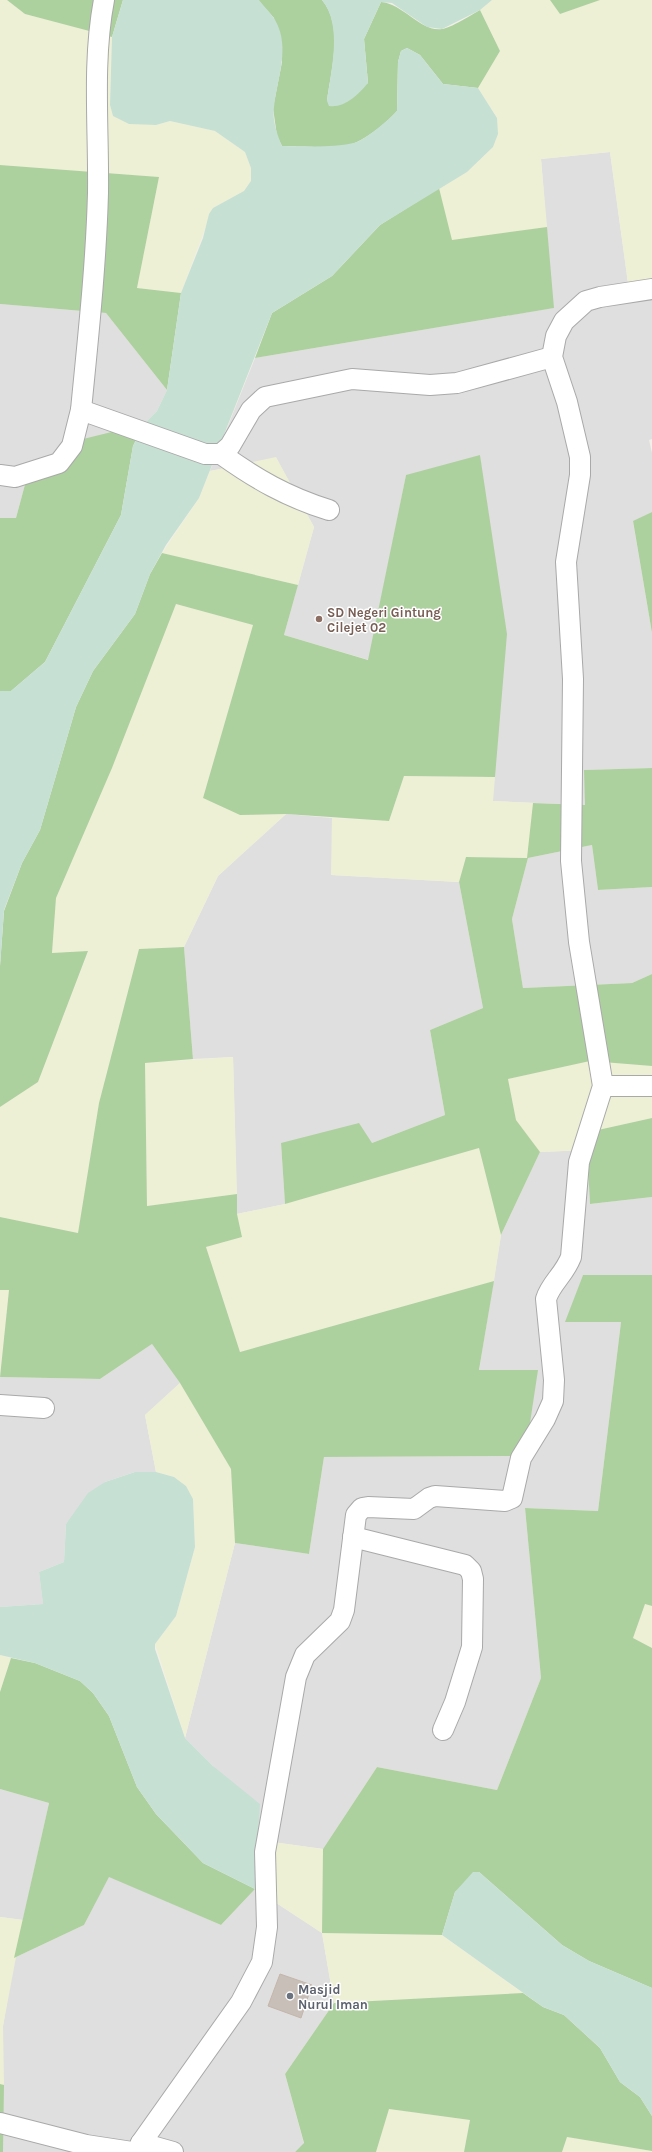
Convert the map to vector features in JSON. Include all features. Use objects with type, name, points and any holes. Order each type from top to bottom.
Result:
[{"type":"street","points":[[0,475],[15,477],[59,463],[72,446],[81,410],[92,308],[98,195],[99,29],[104,0]]},
{"type":"street","points":[[137,2149],[241,2002],[262,1962],[266,1926],[265,1852],[296,1676],[305,1655],[340,1621],[344,1610],[356,1515],[362,1508],[368,1507],[414,1509],[429,1498],[435,1496],[505,1501],[512,1498],[521,1458],[545,1419],[553,1401],[554,1380],[546,1299],[548,1290],[566,1270],[571,1257],[579,1162],[604,1086],[578,942],[571,861],[573,679],[566,562],[580,475],[580,457],[567,402],[552,357],[556,336],[564,321],[586,301],[600,297],[652,289]]},
{"type":"street","points":[[221,454],[230,446],[251,410],[265,397],[352,379],[430,385],[457,383],[552,357]]},
{"type":"street","points":[[81,410],[205,454],[221,454],[254,478],[300,501],[329,510]]},
{"type":"street","points":[[604,1086],[652,1086]]},
{"type":"street","points":[[0,1405],[44,1408]]},
{"type":"street","points":[[354,1537],[465,1565],[472,1571],[472,1647],[455,1702],[443,1730]]},
{"type":"street","points":[[0,2123],[86,2145],[173,2152]]},
{"type":"shaded area","points":[[610,152],[628,283],[652,280],[652,439],[649,440],[652,453],[652,512],[633,522],[652,633],[652,768],[585,770],[585,805],[492,801],[406,475],[369,660],[284,635],[314,527],[276,458],[210,471],[255,358],[553,308],[541,159]]},
{"type":"shaded area","points":[[0,304],[106,313],[167,390],[157,411],[144,424],[27,477],[16,518],[0,518]]},
{"type":"shaded area","points":[[286,814],[332,818],[332,875],[459,882],[483,1008],[430,1030],[445,1115],[372,1143],[281,1143],[285,1204],[237,1214],[233,1057],[193,1059],[184,947],[218,876]]},
{"type":"shaded area","points":[[592,845],[598,890],[652,887],[652,974],[632,983],[523,988],[512,919],[528,858]]},
{"type":"shaded area","points":[[587,1150],[590,1204],[652,1197],[652,1275],[583,1275],[566,1322],[621,1322],[598,1511],[525,1508],[541,1678],[497,1790],[377,1767],[323,1849],[258,1840],[213,1766],[185,1738],[235,1543],[309,1554],[324,1457],[525,1456],[479,1371],[501,1235],[540,1152]]},
{"type":"shaded area","points":[[152,1344],[180,1383],[145,1415],[156,1472],[135,1472],[105,1482],[66,1524],[64,1562],[39,1572],[43,1604],[0,1607],[0,1377],[100,1379]]},
{"type":"shaded area","points":[[0,1789],[49,1803],[23,1920],[0,1917]]},
{"type":"shaded area","points":[[109,1876],[221,1925],[255,1889],[322,1933],[334,2003],[285,2074],[304,2144],[295,2152],[3,2152],[3,2026],[14,1958],[84,1925]]},
{"type":"green space","points":[[0,0],[7,0],[25,14],[112,37],[110,105],[113,116],[156,125],[170,121],[215,131],[245,152],[251,168],[251,181],[245,191],[213,208],[181,293],[137,288],[159,177],[0,165]]},
{"type":"green space","points":[[7,0],[123,0],[112,37],[25,14]]},
{"type":"green space","points":[[123,0],[259,0],[273,17],[279,27],[282,38],[282,61],[274,117],[275,127],[282,146],[345,145],[359,141],[377,129],[397,111],[398,62],[401,51],[407,48],[420,55],[443,84],[478,88],[497,118],[498,134],[493,147],[467,172],[380,225],[332,276],[272,313],[199,498],[166,545],[150,574],[135,614],[93,671],[76,707],[40,830],[22,863],[4,910],[0,966],[0,691],[11,691],[45,662],[121,515],[133,446],[144,424],[157,411],[167,390],[181,293],[203,238],[209,214],[213,208],[244,191],[251,181],[251,168],[245,152],[215,131],[170,121],[156,125],[129,124],[113,116],[110,105],[112,37]]},
{"type":"green space","points":[[258,0],[322,0],[329,11],[333,22],[334,35],[333,62],[327,101],[368,83],[364,39],[381,2],[397,7],[419,22],[434,29],[446,28],[480,10],[500,51],[478,88],[443,84],[420,55],[407,48],[401,51],[398,62],[397,111],[378,128],[357,142],[341,146],[282,146],[277,136],[273,108],[282,62],[274,18]]},
{"type":"green space","points":[[322,0],[492,0],[480,10],[442,29],[427,27],[392,3],[381,2],[364,39],[368,83],[360,92],[346,103],[329,106],[327,101],[333,62],[334,35],[332,22]]},
{"type":"green space","points":[[492,0],[550,0],[560,14],[600,0],[652,0],[652,280],[628,283],[610,152],[541,159],[547,227],[451,241],[439,188],[467,172],[493,147],[497,118],[478,88],[500,51],[480,10]]},
{"type":"green space","points":[[550,0],[600,0],[560,14]]},
{"type":"green space","points":[[0,165],[159,177],[137,288],[181,293],[167,390],[106,313],[0,304]]},
{"type":"green space","points":[[439,188],[452,240],[547,227],[554,308],[255,358],[272,313],[332,276],[380,225]]},
{"type":"green space","points":[[144,424],[133,446],[121,515],[45,662],[11,691],[0,692],[0,518],[16,518],[27,477],[75,441]]},
{"type":"green space","points":[[480,455],[507,634],[495,777],[404,776],[389,821],[286,814],[240,815],[203,798],[253,625],[176,604],[112,768],[56,898],[52,953],[88,951],[38,1082],[0,1107],[0,966],[4,911],[22,863],[40,830],[76,707],[93,671],[135,614],[150,574],[162,553],[298,585],[284,635],[368,660],[406,475]]},
{"type":"green space","points":[[276,457],[314,527],[298,585],[162,553],[199,498],[210,471]]},
{"type":"green space","points":[[652,512],[652,633],[633,521]]},
{"type":"green space","points":[[176,604],[253,625],[203,798],[240,815],[286,814],[218,876],[184,947],[139,949],[99,1103],[78,1233],[0,1217],[0,1107],[38,1082],[88,952],[52,953],[56,898],[112,768]]},
{"type":"green space","points":[[652,768],[652,887],[598,890],[592,845],[528,858],[512,919],[523,988],[632,983],[652,974],[652,1066],[590,1061],[508,1079],[516,1120],[540,1152],[501,1235],[479,1148],[285,1204],[281,1143],[359,1123],[372,1143],[445,1115],[430,1030],[483,1008],[459,882],[466,857],[527,858],[533,803],[585,805],[584,770]]},
{"type":"green space","points":[[404,776],[495,777],[493,801],[533,803],[528,858],[466,857],[459,882],[331,875],[332,818],[389,821]]},
{"type":"green space","points":[[184,947],[193,1059],[145,1063],[147,1206],[237,1194],[237,1214],[242,1237],[206,1247],[240,1352],[494,1281],[479,1370],[538,1370],[525,1456],[324,1457],[309,1554],[235,1543],[231,1469],[180,1383],[152,1344],[100,1379],[0,1377],[9,1290],[0,1290],[0,1217],[78,1233],[99,1103],[139,949]]},
{"type":"green space","points":[[233,1057],[237,1194],[147,1206],[145,1063]]},
{"type":"green space","points":[[590,1061],[652,1066],[652,1118],[589,1132],[587,1150],[540,1152],[516,1120],[508,1079]]},
{"type":"green space","points":[[652,1118],[652,1197],[590,1204],[587,1150],[589,1132]]},
{"type":"green space","points":[[479,1148],[501,1235],[494,1281],[240,1352],[206,1247],[242,1237],[237,1214],[285,1204]]},
{"type":"green space","points":[[583,1275],[652,1275],[652,1606],[645,1604],[633,1638],[652,1648],[652,1988],[589,1961],[562,1945],[479,1872],[455,1892],[442,1935],[322,1933],[323,1849],[377,1767],[497,1790],[541,1678],[525,1508],[598,1511],[621,1322],[565,1322]]},
{"type":"green space","points":[[0,1290],[9,1290],[0,1374]]},
{"type":"green space","points":[[180,1383],[231,1469],[235,1543],[185,1738],[155,1644],[176,1616],[195,1547],[193,1499],[174,1477],[156,1472],[145,1415]]},
{"type":"green space","points":[[135,1472],[156,1472],[174,1477],[186,1486],[193,1499],[195,1547],[176,1616],[155,1644],[155,1649],[185,1738],[213,1766],[260,1804],[255,1889],[203,1863],[156,1814],[137,1787],[109,1716],[93,1693],[80,1681],[35,1663],[0,1655],[0,1607],[43,1604],[39,1572],[64,1562],[66,1524],[88,1493],[105,1482]]},
{"type":"green space","points":[[645,1604],[652,1606],[652,1648],[633,1638]]},
{"type":"green space","points":[[0,1655],[11,1658],[0,1692]]},
{"type":"green space","points":[[11,1658],[35,1663],[80,1681],[93,1693],[109,1716],[137,1787],[156,1814],[203,1863],[255,1889],[221,1925],[109,1877],[84,1925],[14,1958],[49,1803],[0,1789],[0,1692]]},
{"type":"green space","points":[[258,1840],[323,1849],[322,1933],[255,1889]]},
{"type":"green space","points":[[473,1872],[479,1872],[562,1945],[589,1961],[652,1988],[652,2116],[640,2097],[620,2082],[600,2048],[564,2015],[543,2007],[442,1935],[455,1892]]},
{"type":"green space","points":[[0,1917],[23,1920],[3,2026],[4,2085],[0,2084]]},
{"type":"green space","points":[[322,1933],[442,1935],[523,1993],[334,2003]]},
{"type":"green space","points":[[523,1993],[543,2007],[564,2015],[600,2048],[620,2082],[640,2097],[652,2116],[652,2151],[567,2137],[562,2152],[464,2152],[470,2120],[389,2109],[376,2152],[295,2152],[304,2143],[285,2074],[334,2003]]},
{"type":"green space","points":[[0,2084],[4,2085],[3,2152],[0,2152]]},
{"type":"green space","points":[[389,2109],[470,2120],[464,2152],[376,2152]]},
{"type":"green space","points":[[567,2137],[652,2151],[652,2152],[562,2152]]},
{"type":"building","name":"Masjid Nurul Iman","points":[[280,1974],[312,1985],[301,2018],[268,2006]]},
{"type":"place","name":"SD Negeri Gintung Cilejet 02","points":[[319,619]]},
{"type":"place","name":"Masjid Nurul Iman","points":[[290,1996]]}]
